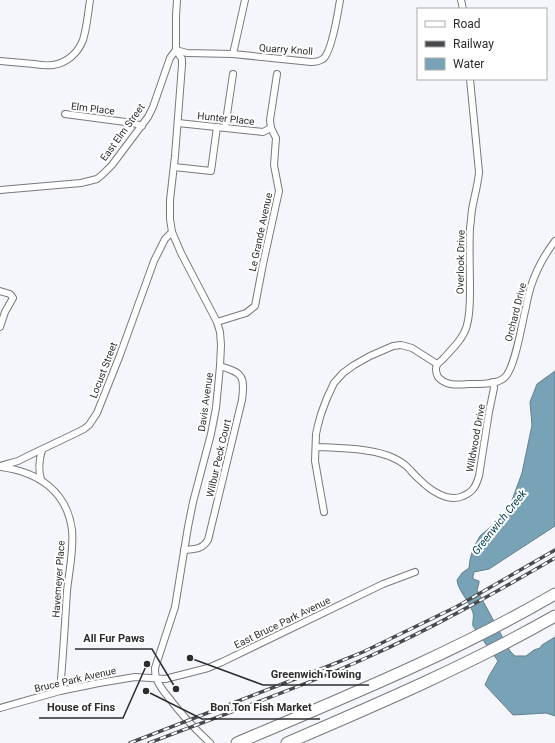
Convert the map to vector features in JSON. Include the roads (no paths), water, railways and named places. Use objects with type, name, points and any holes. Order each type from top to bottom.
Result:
[{"type":"highway","points":[[237,743],[415,666],[478,636],[555,594]]},
{"type":"highway","points":[[287,743],[414,688],[488,653],[555,616]]},
{"type":"street","points":[[0,61],[50,66],[70,58],[74,55],[82,41],[90,0]]},
{"type":"street","name":"East Elm Street","points":[[0,190],[81,183],[97,179],[112,164],[142,126],[154,107],[170,58],[176,50],[177,0]]},
{"type":"street","points":[[233,54],[245,0]]},
{"type":"street","name":"Quarry Knoll","points":[[176,50],[187,53],[233,54],[317,62],[323,59],[330,48],[340,0]]},
{"type":"street","name":"Davis Avenue","points":[[156,679],[155,668],[175,607],[188,526],[211,434],[216,408],[221,345],[220,332],[217,322],[181,253],[172,232],[170,212],[182,65],[182,59],[176,50]]},
{"type":"street","points":[[226,128],[233,74]]},
{"type":"street","name":"Le Grande Avenue","points":[[217,322],[246,313],[255,306],[278,191],[278,181],[274,165],[276,138],[271,128],[270,120],[278,74]]},
{"type":"street","name":"Overlook Drive","points":[[437,364],[461,338],[465,331],[469,311],[472,211],[479,172],[470,80]]},
{"type":"street","name":"Elm Place","points":[[65,114],[133,123],[142,126]]},
{"type":"street","name":"Hunter Place","points":[[178,123],[263,132],[271,128]]},
{"type":"street","points":[[174,167],[212,171],[217,127]]},
{"type":"street","name":"Locust Street","points":[[0,466],[18,461],[84,428],[97,413],[154,260],[165,239],[172,232]]},
{"type":"street","name":"Orchard Drive","points":[[494,382],[505,378],[509,372],[515,355],[532,285],[537,271],[555,241]]},
{"type":"street","points":[[0,291],[10,294],[13,298],[5,312],[0,327]]},
{"type":"street","points":[[324,512],[315,461],[316,434],[327,398],[334,383],[342,373],[386,348],[401,345],[412,348],[437,364],[436,374],[444,382],[449,384],[458,385],[494,382]]},
{"type":"street","name":"Wilbur Peck Court","points":[[184,550],[201,548],[206,545],[208,540],[242,400],[244,387],[242,378],[233,370],[220,366]]},
{"type":"street","name":"Wildwood Drive","points":[[316,447],[368,451],[389,456],[405,465],[428,487],[443,497],[454,499],[460,498],[472,491],[476,486],[479,476],[494,382]]},
{"type":"street","points":[[42,450],[39,471],[43,481]]},
{"type":"street","name":"Havemeyer Place","points":[[0,466],[26,472],[43,481],[57,493],[64,502],[68,511],[72,531],[72,543],[60,691]]},
{"type":"street","name":"East Bruce Park Avenue","points":[[156,679],[165,679],[208,668],[383,584],[415,572]]},
{"type":"street","name":"Bruce Park Avenue","points":[[0,708],[60,691],[99,683],[135,677],[156,679]]},
{"type":"street","points":[[156,679],[162,690],[184,718],[210,743]]},
{"type":"water","name":"Greenwich Creek","points":[[555,371],[555,526],[489,569],[474,572],[473,576],[473,579],[479,581],[477,590],[510,651],[515,656],[526,656],[555,637],[555,716],[546,713],[513,715],[485,685],[498,661],[473,626],[473,612],[459,588],[457,580],[462,573],[469,568],[473,549],[480,536],[504,515],[511,503],[522,473],[532,425],[530,402],[537,384]]},
{"type":"railway","points":[[130,743],[363,652],[456,607],[555,550]]},
{"type":"railway","points":[[149,743],[285,692],[366,658],[462,611],[555,558]]},
{"type":"place","name":"Greenwich Towing","points":[[190,658]]},
{"type":"place","name":"House of Fins","points":[[147,664]]},
{"type":"place","name":"All Fur Paws","points":[[176,689]]},
{"type":"place","name":"Bon Ton Fish Market","points":[[146,691]]}]
